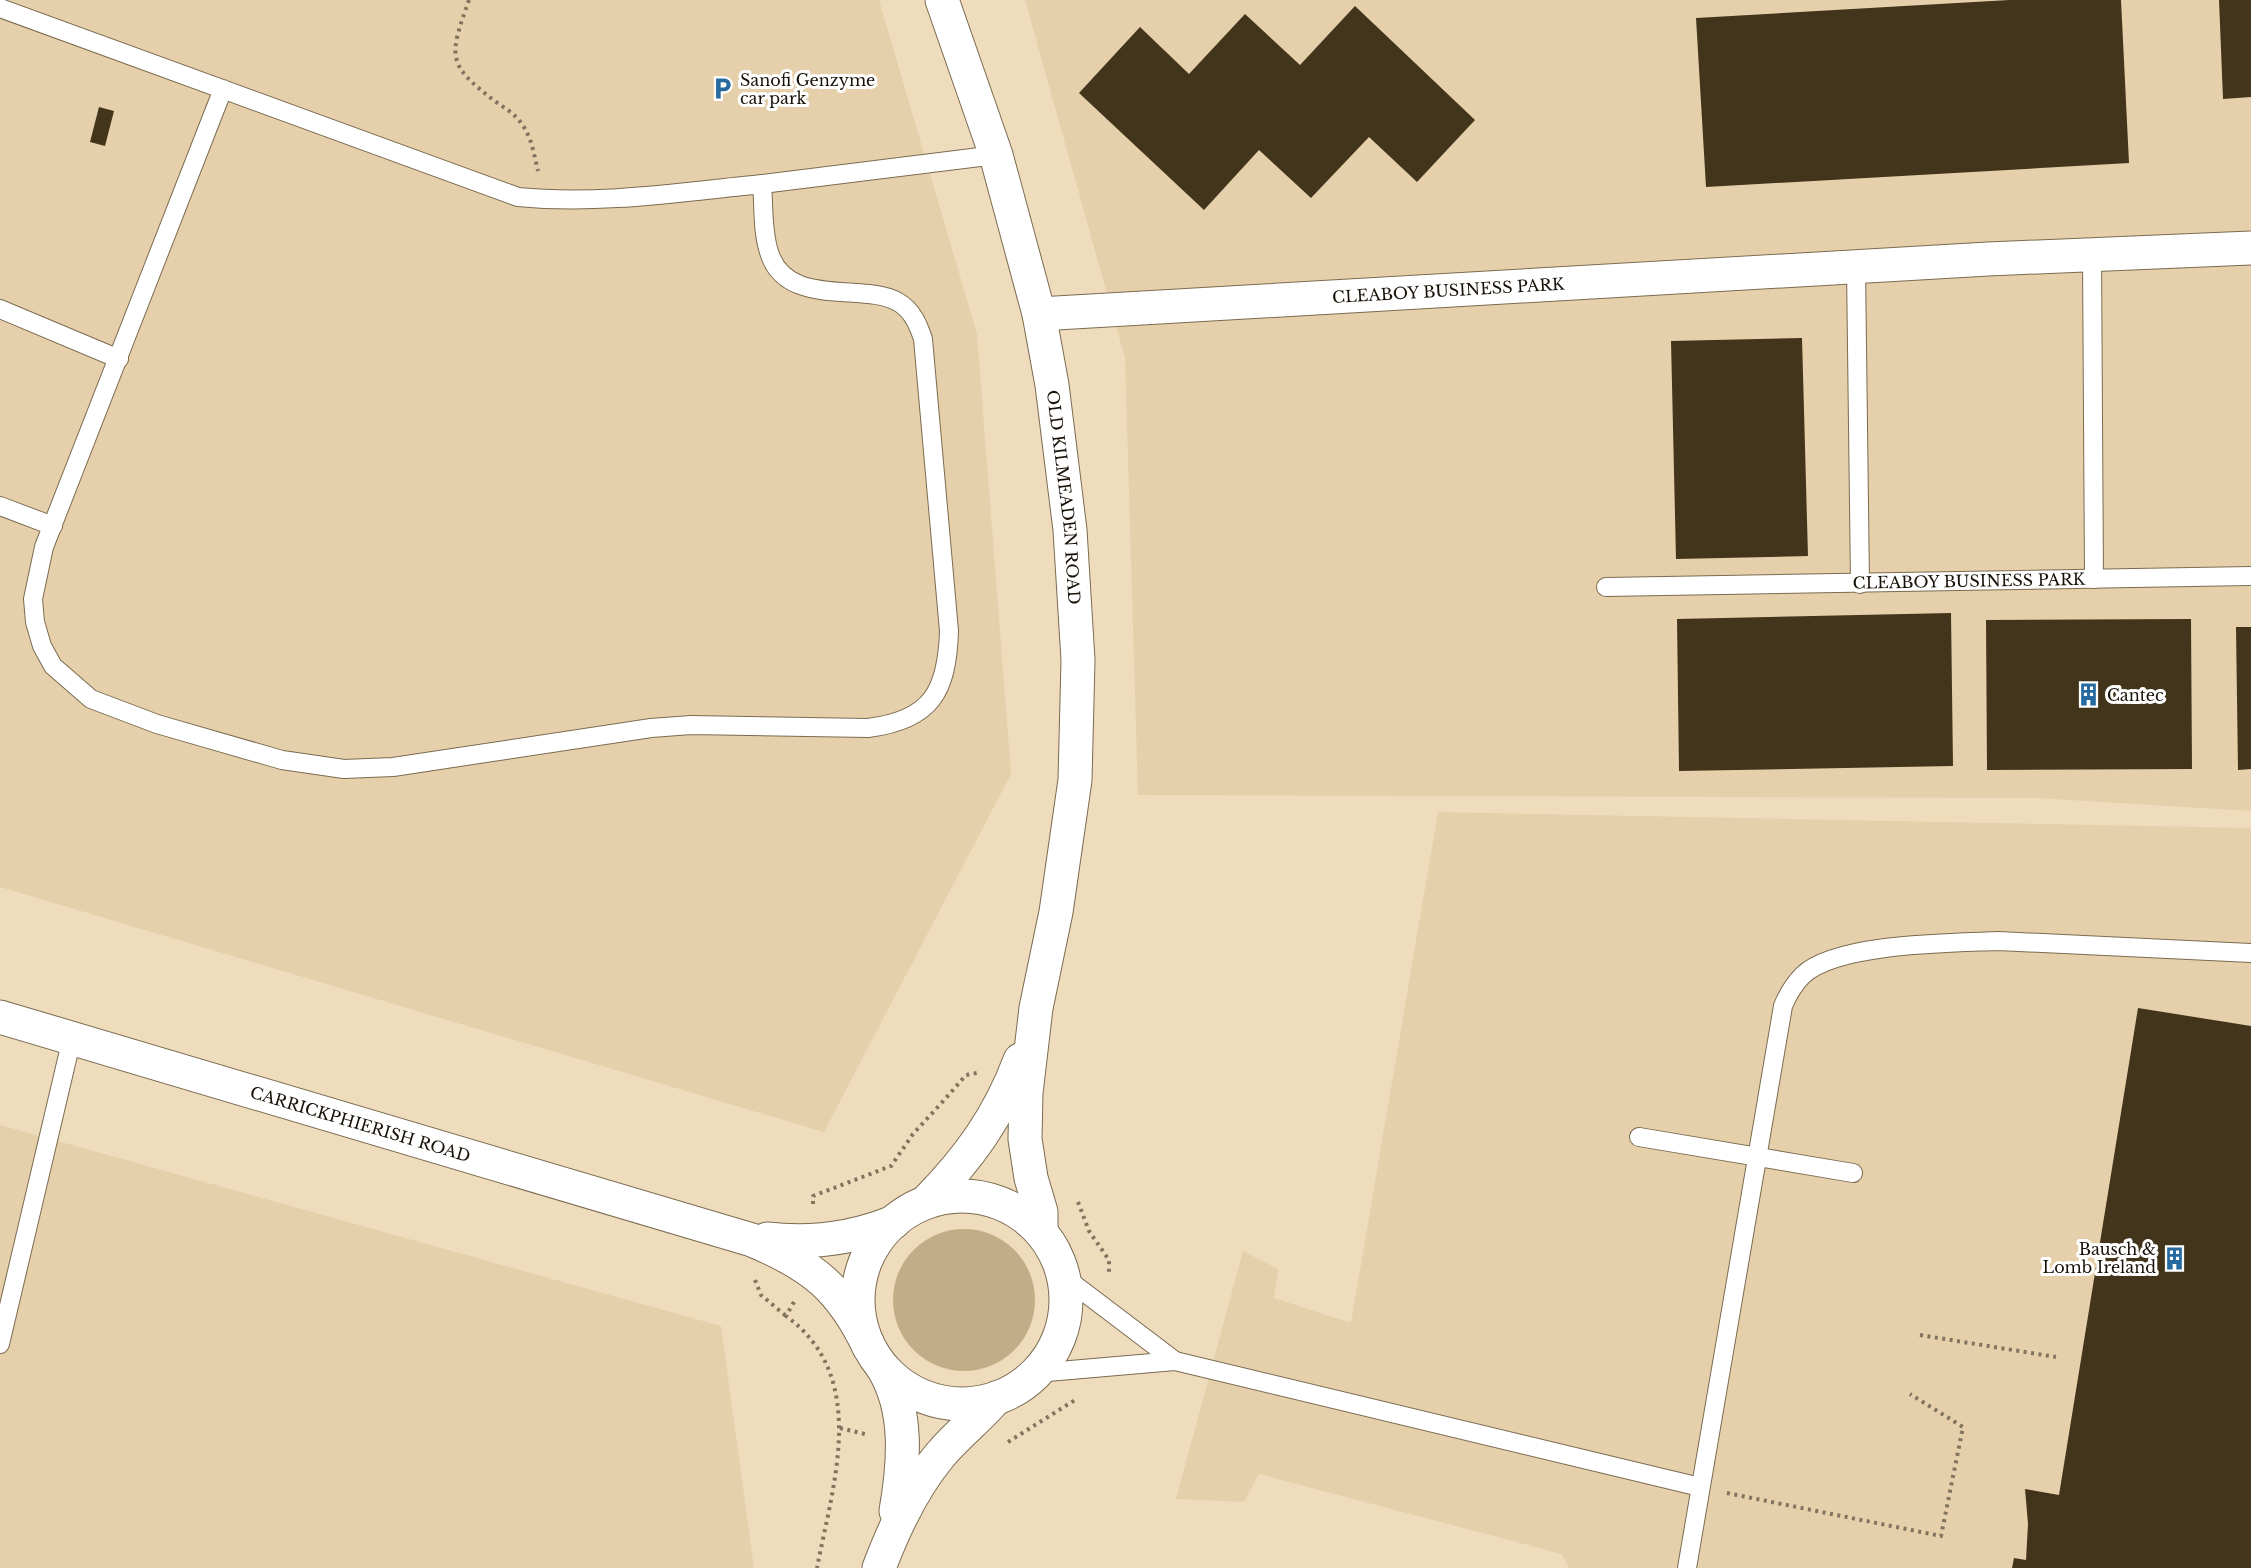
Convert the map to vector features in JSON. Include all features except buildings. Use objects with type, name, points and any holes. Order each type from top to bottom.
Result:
[{"type":"street","name":"OLD KILMEADEN ROAD","points":[[942,0],[996,155],[1039,314],[1063,462],[1076,606],[1078,722],[1068,841],[1036,1008],[1026,1093],[1025,1139],[1041,1212],[1041,1232]]},
{"type":"street","name":"CLEABOY BUSINESS PARK","points":[[1039,314],[2092,254],[2251,248]]},
{"type":"street","name":"OLD KILMEADEN ROAD","points":[[926,1202],[961,1166],[997,1112],[1013,1079],[1036,1008]]},
{"type":"street","name":"CARRICKPHIERISH ROAD","points":[[0,1017],[723,1229],[776,1250],[821,1278],[853,1314],[875,1356]]},
{"type":"street","points":[[875,1356],[905,1386],[933,1400],[955,1404],[976,1403],[996,1398],[1018,1388],[1036,1373],[1052,1352],[1063,1328],[1066,1301],[1064,1275],[1055,1252],[1041,1232],[1024,1216],[1004,1204],[981,1197],[958,1196],[926,1202],[894,1222],[874,1245],[863,1269],[859,1295],[860,1313],[875,1356],[890,1379],[902,1430],[901,1484],[882,1561]]},
{"type":"street","name":"CARRICKPHIERISH ROAD","points":[[723,1229],[798,1243],[849,1236],[894,1222]]},
{"type":"street","points":[[882,1561],[903,1512],[937,1458],[996,1398]]},
{"type":"lane","points":[[0,8],[518,197],[560,201],[648,196],[996,155]]},
{"type":"lane","points":[[223,89],[53,526],[37,575],[33,599],[35,622],[42,646],[53,666],[70,684],[91,699],[129,715],[305,765],[344,769],[393,767],[691,724],[868,728],[887,726],[912,717],[932,701],[941,685],[948,662],[949,631],[923,339],[913,317],[897,301],[883,297],[823,292],[787,277],[775,265],[769,252],[762,184]]},
{"type":"lane","points":[[2092,254],[2094,579]]},
{"type":"lane","name":"CLEABOY BUSINESS PARK","points":[[1856,267],[1860,584],[2251,576]]},
{"type":"lane","points":[[0,309],[119,359]]},
{"type":"lane","points":[[0,506],[53,526]]},
{"type":"lane","points":[[1606,587],[1860,584]]},
{"type":"lane","points":[[1687,1568],[1783,1006],[1791,989],[1804,974],[1822,963],[1845,954],[1998,941],[2251,953]]},
{"type":"lane","points":[[0,1344],[72,1038]]},
{"type":"lane","points":[[1639,1137],[1853,1173]]},
{"type":"lane","points":[[1064,1275],[1175,1362]]},
{"type":"lane","points":[[1036,1373],[1175,1362],[1700,1487]]},
{"type":"path","points":[[469,0],[455,41],[458,67],[470,82],[521,121],[530,139],[537,171],[560,201]]},
{"type":"path","points":[[761,1295],[786,1316]]},
{"type":"path","points":[[1920,1335],[2056,1357]]},
{"type":"path","points":[[1700,1487],[1941,1536],[1963,1427],[1910,1394]]},
{"type":"shaded area","points":[[0,0],[879,0],[977,334],[1011,774],[824,1132],[0,887]]},
{"type":"shaded area","points":[[1025,0],[2251,0],[2251,811],[2036,798],[1138,795],[1125,358]]},
{"type":"shaded area","points":[[1438,812],[2251,828],[2251,1568],[1569,1568],[1562,1554],[1259,1474],[1244,1502],[1176,1499],[1243,1251],[1278,1269],[1274,1298],[1351,1323]]},
{"type":"shaded area","points":[[0,1125],[721,1326],[754,1568],[0,1568]]},
{"type":"shaded area","points":[[964,1229],[991,1234],[1014,1250],[1030,1273],[1035,1300],[1030,1327],[1014,1350],[991,1366],[964,1371],[937,1366],[914,1350],[898,1327],[893,1300],[898,1273],[914,1250],[937,1234]]},
{"type":"place","name":"Sanofi Genzyme car park","points":[[722,89]]},
{"type":"place","name":"Cantec","points":[[2089,695]]},
{"type":"place","name":"Bausch & Lomb Ireland","points":[[2174,1258]]}]
